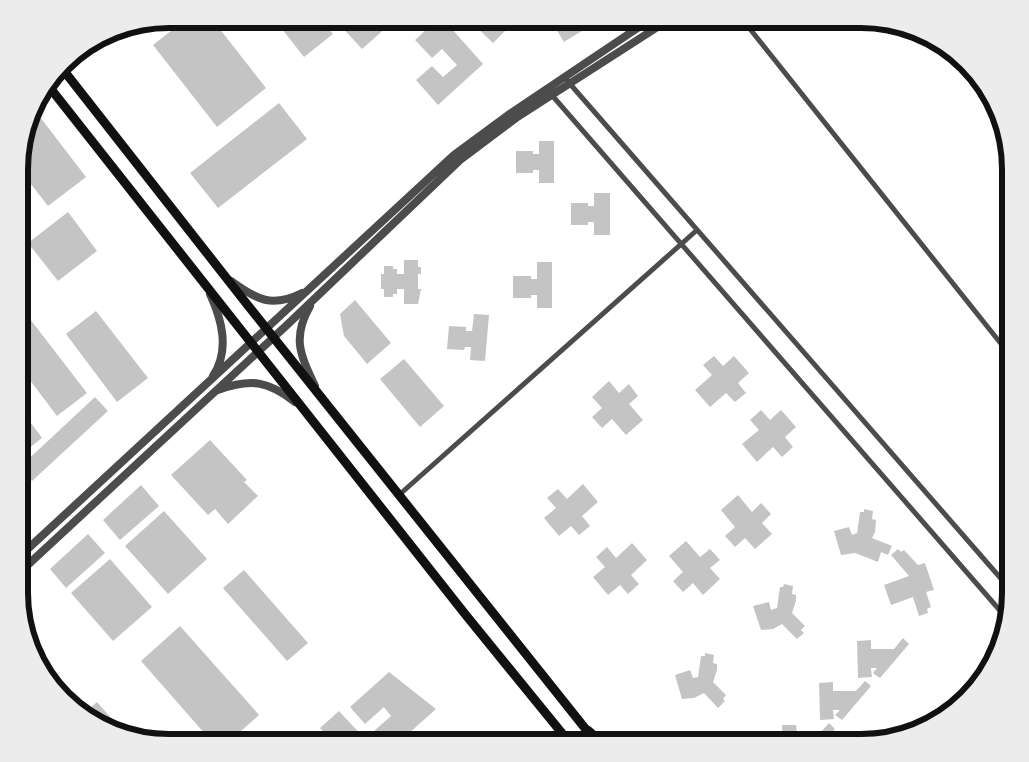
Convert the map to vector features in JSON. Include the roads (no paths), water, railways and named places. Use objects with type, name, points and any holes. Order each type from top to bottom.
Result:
[{"type":"main road","points":[[66,73],[273,337],[591,734]]},
{"type":"main road","points":[[51,90],[465,614],[563,734]]},
{"type":"street","points":[[28,565],[460,160],[549,92],[564,77],[638,28]]},
{"type":"street","points":[[28,549],[454,155],[549,92],[570,84],[656,28]]},
{"type":"street","points":[[749,28],[1001,344]]},
{"type":"street","points":[[564,77],[1001,579]]},
{"type":"street","points":[[549,92],[1000,612]]},
{"type":"street","points":[[399,495],[697,230]]},
{"type":"street","points":[[225,276],[244,291],[258,298],[274,302],[289,299],[310,288]]},
{"type":"street","points":[[207,384],[217,370],[222,355],[223,334],[219,314],[209,290]]},
{"type":"street","points":[[315,297],[303,318],[299,331],[299,346],[304,364],[319,394]]},
{"type":"street","points":[[214,392],[244,382],[258,382],[287,396],[300,406]]}]
